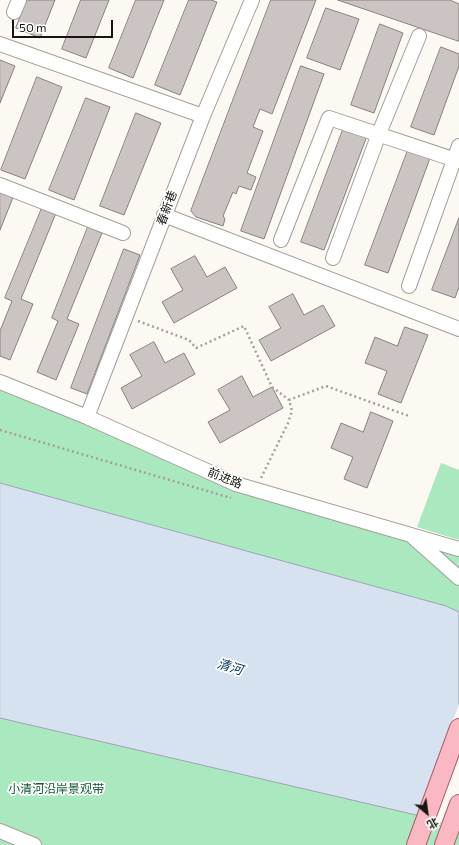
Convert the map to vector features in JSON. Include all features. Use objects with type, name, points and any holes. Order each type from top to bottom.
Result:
[{"type":"main road","points":[[416,845],[459,728]]},
{"type":"main road","points":[[444,845],[459,804]]},
{"type":"street","name":"春新巷","points":[[86,417],[164,215],[252,0]]},
{"type":"street","points":[[333,258],[379,134],[419,36]]},
{"type":"street","points":[[0,44],[204,116]]},
{"type":"street","points":[[281,240],[329,118],[379,134],[458,155],[409,286]]},
{"type":"street","points":[[0,185],[123,233]]},
{"type":"street","points":[[164,215],[459,329]]},
{"type":"street","name":"前进路","points":[[0,382],[86,417],[236,484],[459,549]]},
{"type":"street","points":[[410,535],[459,578]]},
{"type":"street","points":[[0,831],[34,845]]},
{"type":"path","points":[[126,316],[189,340],[196,348],[244,326],[272,387],[289,400],[292,411],[288,423],[255,490]]},
{"type":"path","points":[[289,400],[326,386],[409,416]]},
{"type":"path","points":[[0,430],[238,500]]},
{"type":"green space","points":[[0,382],[236,484],[459,549],[459,612],[446,606],[0,483]]},
{"type":"green space","points":[[441,463],[459,470],[459,540],[417,527]]},
{"type":"green space","name":"小清河沿岸景观带","points":[[0,718],[459,825],[459,845],[0,845]]},
{"type":"water","name":"清河","points":[[0,483],[446,606],[459,612],[459,825],[0,718]]},
{"type":"pier","points":[[459,704],[459,827],[418,817]]},
{"type":"building","points":[[27,0],[55,0],[40,38],[16,28]]},
{"type":"building","points":[[81,0],[109,0],[86,58],[62,49]]},
{"type":"building","points":[[136,0],[164,0],[133,78],[109,68]]},
{"type":"building","points":[[189,0],[211,0],[217,2],[180,95],[155,85]]},
{"type":"building","points":[[271,0],[316,0],[272,114],[260,109],[253,127],[263,131],[247,173],[256,177],[251,190],[239,186],[236,194],[233,192],[223,216],[225,219],[223,226],[196,217],[191,211]]},
{"type":"building","points":[[338,0],[450,0],[459,4],[459,41]]},
{"type":"building","points":[[326,8],[359,19],[340,70],[307,58]]},
{"type":"building","points":[[380,24],[403,33],[374,113],[351,105]]},
{"type":"building","points":[[441,47],[459,54],[459,66],[434,135],[411,127]]},
{"type":"building","points":[[0,60],[15,66],[0,103]]},
{"type":"building","points":[[301,66],[324,74],[264,239],[241,231]]},
{"type":"building","points":[[37,77],[62,87],[25,179],[1,170]]},
{"type":"building","points":[[86,98],[110,107],[74,200],[49,190]]},
{"type":"building","points":[[136,113],[161,123],[124,215],[100,206]]},
{"type":"building","points":[[344,127],[367,136],[324,250],[301,242]]},
{"type":"building","points":[[408,150],[430,158],[388,273],[365,265]]},
{"type":"building","points":[[0,191],[14,195],[0,230]]},
{"type":"building","points":[[42,208],[56,213],[21,299],[33,304],[10,360],[0,356],[0,331],[12,301],[5,298]]},
{"type":"building","points":[[459,218],[459,287],[455,298],[432,290]]},
{"type":"building","points":[[88,227],[102,233],[67,319],[79,324],[56,380],[37,372],[58,321],[52,318]]},
{"type":"building","points":[[124,249],[140,255],[87,394],[71,388]]},
{"type":"building","points":[[195,256],[207,277],[225,267],[237,288],[174,323],[162,302],[183,290],[171,269]]},
{"type":"building","points":[[293,294],[304,315],[323,305],[335,326],[271,361],[259,340],[281,328],[269,307]]},
{"type":"building","points":[[405,327],[428,335],[401,403],[378,394],[387,371],[365,363],[375,337],[397,346]]},
{"type":"building","points":[[154,342],[165,363],[184,353],[195,374],[132,409],[121,388],[142,376],[130,355]]},
{"type":"building","points":[[242,376],[253,397],[272,387],[283,408],[220,443],[208,422],[230,410],[218,390]]},
{"type":"building","points":[[371,412],[393,421],[367,488],[344,479],[353,457],[331,448],[341,423],[363,432]]}]
